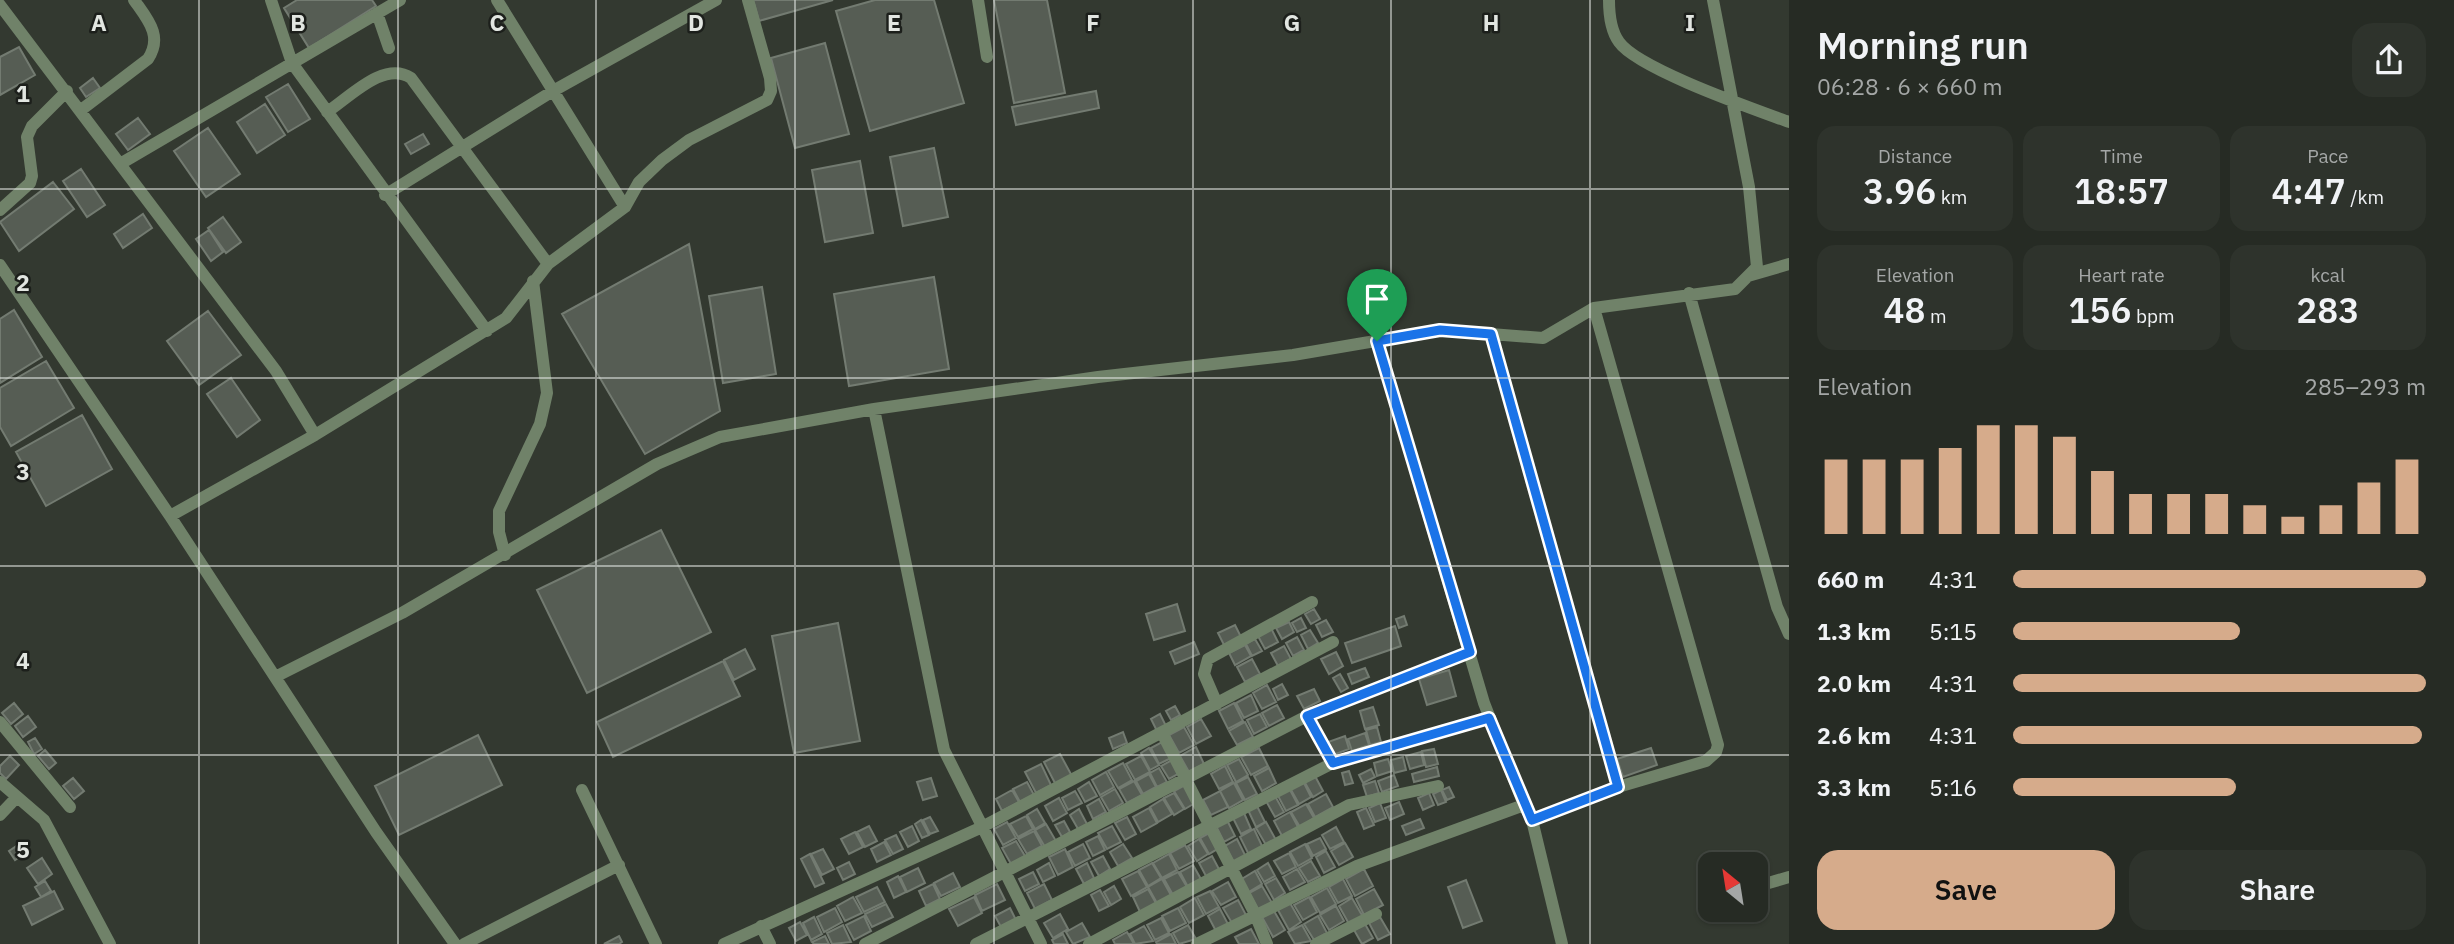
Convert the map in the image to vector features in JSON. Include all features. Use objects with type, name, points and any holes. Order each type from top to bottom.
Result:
[{"type":"street","points":[[81,110],[148,59],[155,49],[156,38],[152,27],[134,0]]},
{"type":"street","points":[[271,0],[292,63],[385,195],[487,331]]},
{"type":"street","points":[[120,164],[400,0]]},
{"type":"street","points":[[497,0],[625,207]]},
{"type":"street","points":[[385,195],[553,91],[716,0]]},
{"type":"street","points":[[170,516],[315,435],[506,318],[548,264],[607,223],[625,207],[639,182],[671,153],[689,140],[767,100],[771,91],[770,78],[748,0]]},
{"type":"street","points":[[978,0],[986,57]]},
{"type":"street","points":[[1609,0],[1609,14],[1618,41],[1632,54],[1730,99],[1789,122]]},
{"type":"street","points":[[275,677],[402,613],[657,464],[720,438],[874,409],[1124,374],[1293,355],[1440,330],[1543,338],[1594,308],[1689,293],[1735,289],[1757,267],[1749,187],[1713,0]]},
{"type":"street","points":[[0,5],[276,371],[315,435]]},
{"type":"street","points":[[377,13],[388,48]]},
{"type":"street","points":[[327,112],[385,73],[401,72],[411,78],[548,264]]},
{"type":"street","points":[[0,210],[30,183],[32,177],[27,136],[32,126],[67,91]]},
{"type":"street","points":[[1745,277],[1789,264]]},
{"type":"street","points":[[0,265],[170,516],[376,832],[455,944]]},
{"type":"street","points":[[505,555],[499,532],[499,511],[540,424],[547,393],[533,281]]},
{"type":"street","points":[[1689,293],[1777,607],[1789,634]]},
{"type":"street","points":[[1532,820],[1618,787],[1706,761],[1716,752],[1718,746],[1594,308]]},
{"type":"street","points":[[1491,334],[1618,787]]},
{"type":"street","points":[[1377,341],[1489,718],[1532,820],[1562,944]]},
{"type":"street","points":[[874,409],[938,733],[954,776],[1041,944]]},
{"type":"street","points":[[1217,704],[1203,674],[1208,659],[1312,602]]},
{"type":"street","points":[[724,944],[981,828],[1163,735],[1334,642]]},
{"type":"street","points":[[865,944],[1307,716],[1470,652]]},
{"type":"street","points":[[1307,716],[1333,763]]},
{"type":"street","points":[[976,944],[1333,763],[1489,718]]},
{"type":"street","points":[[0,722],[70,807]]},
{"type":"street","points":[[1163,735],[1255,914],[1267,944]]},
{"type":"street","points":[[0,782],[44,820],[110,944]]},
{"type":"street","points":[[1089,944],[1349,805],[1438,786]]},
{"type":"street","points":[[582,790],[656,944]]},
{"type":"street","points":[[0,815],[16,798]]},
{"type":"street","points":[[1197,944],[1357,866],[1524,805]]},
{"type":"street","points":[[464,944],[620,865]]},
{"type":"street","points":[[1768,883],[1789,877]]},
{"type":"street","points":[[1316,944],[1376,914]]},
{"type":"street","points":[[761,926],[770,944]]},
{"type":"building","points":[[297,0],[372,0],[376,6],[309,48],[284,8]]},
{"type":"building","points":[[753,0],[833,0],[759,21]]},
{"type":"building","points":[[875,0],[934,0],[964,103],[870,131],[836,11]]},
{"type":"building","points":[[994,0],[1047,0],[1065,93],[1014,103]]},
{"type":"building","points":[[825,43],[849,134],[795,148],[771,58]]},
{"type":"building","points":[[19,47],[35,75],[0,95],[0,57]]},
{"type":"building","points":[[93,78],[100,88],[86,97],[80,88]]},
{"type":"building","points":[[288,84],[310,119],[288,132],[266,97]]},
{"type":"building","points":[[1096,91],[1099,108],[1016,125],[1012,107]]},
{"type":"building","points":[[265,104],[285,135],[257,153],[237,122]]},
{"type":"building","points":[[138,118],[150,134],[128,150],[116,134]]},
{"type":"building","points":[[208,128],[240,174],[206,197],[174,151]]},
{"type":"building","points":[[423,134],[429,144],[411,154],[405,144]]},
{"type":"building","points":[[934,148],[948,217],[903,226],[890,157]]},
{"type":"building","points":[[860,161],[873,233],[825,242],[812,170]]},
{"type":"building","points":[[81,169],[105,205],[87,217],[63,181]]},
{"type":"building","points":[[53,182],[74,209],[19,251],[0,222]]},
{"type":"building","points":[[143,214],[152,228],[123,248],[114,234]]},
{"type":"building","points":[[223,217],[241,242],[226,253],[208,228]]},
{"type":"building","points":[[209,230],[223,252],[211,261],[196,239]]},
{"type":"building","points":[[689,244],[720,411],[645,454],[562,314]]},
{"type":"building","points":[[934,277],[949,369],[849,386],[834,294]]},
{"type":"building","points":[[762,287],[776,374],[723,383],[709,296]]},
{"type":"building","points":[[14,310],[42,357],[0,383],[0,319]]},
{"type":"building","points":[[208,311],[241,355],[199,385],[167,341]]},
{"type":"building","points":[[46,361],[74,408],[11,446],[0,427],[0,388]]},
{"type":"building","points":[[231,378],[260,420],[237,437],[207,394]]},
{"type":"building","points":[[82,415],[112,469],[46,506],[16,452]]},
{"type":"building","points":[[661,530],[711,632],[587,693],[537,590]]},
{"type":"building","points":[[1177,604],[1185,631],[1154,640],[1146,614]]},
{"type":"building","points":[[1314,609],[1320,619],[1311,624],[1305,614]]},
{"type":"building","points":[[1404,616],[1407,625],[1399,628],[1396,619]]},
{"type":"building","points":[[1301,618],[1306,628],[1297,632],[1292,623]]},
{"type":"building","points":[[1326,620],[1333,632],[1322,637],[1316,625]]},
{"type":"building","points":[[1289,622],[1294,632],[1282,639],[1276,628]]},
{"type":"building","points":[[838,623],[860,741],[794,753],[772,636]]},
{"type":"building","points":[[1235,625],[1241,637],[1224,645],[1218,633]]},
{"type":"building","points":[[1395,626],[1401,646],[1352,663],[1345,643]]},
{"type":"building","points":[[1271,628],[1278,642],[1265,649],[1258,636]]},
{"type":"building","points":[[1310,630],[1318,643],[1308,649],[1301,635]]},
{"type":"building","points":[[1297,637],[1304,650],[1293,656],[1286,643]]},
{"type":"building","points":[[1255,639],[1262,651],[1252,656],[1246,644]]},
{"type":"building","points":[[1194,642],[1199,654],[1175,664],[1170,652]]},
{"type":"building","points":[[1245,645],[1251,656],[1235,665],[1229,653]]},
{"type":"building","points":[[1284,646],[1291,659],[1278,666],[1271,653]]},
{"type":"building","points":[[745,649],[755,669],[734,680],[724,660]]},
{"type":"building","points":[[1336,652],[1343,666],[1329,674],[1321,659]]},
{"type":"building","points":[[1252,659],[1260,674],[1245,682],[1237,667]]},
{"type":"building","points":[[723,661],[740,696],[613,757],[597,722]]},
{"type":"building","points":[[1365,668],[1369,677],[1352,684],[1348,674]]},
{"type":"building","points":[[1449,670],[1456,696],[1427,705],[1419,679]]},
{"type":"building","points":[[1340,674],[1348,688],[1341,692],[1333,678]]},
{"type":"building","points":[[1282,684],[1288,695],[1278,700],[1273,689]]},
{"type":"building","points":[[1267,685],[1276,702],[1262,709],[1253,693]]},
{"type":"building","points":[[1314,689],[1320,701],[1304,709],[1297,696]]},
{"type":"building","points":[[1251,695],[1258,711],[1244,718],[1236,703]]},
{"type":"building","points":[[14,703],[23,714],[11,724],[2,713]]},
{"type":"building","points":[[1234,703],[1243,721],[1228,729],[1219,711]]},
{"type":"building","points":[[1277,705],[1284,718],[1269,726],[1262,713]]},
{"type":"building","points":[[1175,706],[1180,715],[1171,720],[1166,711]]},
{"type":"building","points":[[1373,707],[1379,725],[1365,729],[1360,711]]},
{"type":"building","points":[[1160,714],[1166,726],[1157,731],[1151,719]]},
{"type":"building","points":[[1260,714],[1267,727],[1254,734],[1247,720]]},
{"type":"building","points":[[28,716],[36,727],[23,737],[15,726]]},
{"type":"building","points":[[1201,719],[1211,736],[1196,744],[1187,727]]},
{"type":"building","points":[[1245,722],[1253,737],[1237,745],[1229,731]]},
{"type":"building","points":[[1184,727],[1194,745],[1179,753],[1169,735]]},
{"type":"building","points":[[1377,727],[1381,742],[1370,745],[1366,730]]},
{"type":"building","points":[[1123,732],[1127,743],[1113,749],[1109,738]]},
{"type":"building","points":[[1365,733],[1369,745],[1352,751],[1348,739]]},
{"type":"building","points":[[478,735],[502,785],[399,835],[375,786]]},
{"type":"building","points":[[1345,736],[1349,749],[1333,755],[1328,742]]},
{"type":"building","points":[[35,738],[42,749],[34,754],[28,742]]},
{"type":"building","points":[[1162,742],[1171,758],[1159,764],[1151,748]]},
{"type":"building","points":[[1196,747],[1204,764],[1189,772],[1180,756]]},
{"type":"building","points":[[1149,748],[1159,765],[1150,770],[1141,753]]},
{"type":"building","points":[[1259,748],[1268,766],[1251,775],[1241,757]]},
{"type":"building","points":[[1651,748],[1657,765],[1623,777],[1617,759]]},
{"type":"building","points":[[1434,749],[1438,764],[1426,767],[1422,751]]},
{"type":"building","points":[[45,750],[56,763],[49,769],[38,756]]},
{"type":"building","points":[[1421,752],[1424,765],[1410,769],[1406,756]]},
{"type":"building","points":[[1060,754],[1072,776],[1056,785],[1044,762]]},
{"type":"building","points":[[10,756],[19,765],[6,779],[0,773],[0,766]]},
{"type":"building","points":[[1141,756],[1150,772],[1135,780],[1126,764]]},
{"type":"building","points":[[1403,757],[1406,770],[1394,773],[1391,760]]},
{"type":"building","points":[[1239,759],[1248,775],[1236,782],[1227,765]]},
{"type":"building","points":[[1388,759],[1392,771],[1377,776],[1374,763]]},
{"type":"building","points":[[1172,760],[1180,773],[1169,779],[1161,766]]},
{"type":"building","points":[[1123,763],[1132,780],[1118,788],[1108,771]]},
{"type":"building","points":[[1041,764],[1051,785],[1036,793],[1025,772]]},
{"type":"building","points":[[1225,766],[1233,782],[1219,789],[1211,774]]},
{"type":"building","points":[[1437,767],[1439,776],[1414,782],[1412,774]]},
{"type":"building","points":[[1159,768],[1167,782],[1157,787],[1150,773]]},
{"type":"building","points":[[1269,768],[1276,783],[1262,791],[1254,776]]},
{"type":"building","points":[[1371,769],[1375,777],[1363,783],[1359,775]]},
{"type":"building","points":[[1349,771],[1353,783],[1345,785],[1342,773]]},
{"type":"building","points":[[1106,772],[1114,787],[1100,795],[1092,780]]},
{"type":"building","points":[[1149,774],[1156,787],[1143,794],[1136,781]]},
{"type":"building","points":[[1394,775],[1398,786],[1382,792],[1378,781]]},
{"type":"building","points":[[1315,776],[1323,791],[1313,797],[1304,781]]},
{"type":"building","points":[[1248,777],[1257,794],[1245,800],[1236,783]]},
{"type":"building","points":[[73,778],[84,791],[74,799],[63,786]]},
{"type":"building","points":[[931,778],[937,796],[923,800],[917,782]]},
{"type":"building","points":[[1134,781],[1142,795],[1127,803],[1119,789]]},
{"type":"building","points":[[1303,781],[1311,797],[1299,804],[1290,788]]},
{"type":"building","points":[[1375,781],[1379,793],[1367,797],[1363,785]]},
{"type":"building","points":[[1027,782],[1034,795],[1020,802],[1013,789]]},
{"type":"building","points":[[1089,782],[1097,796],[1085,802],[1078,789]]},
{"type":"building","points":[[1234,783],[1243,800],[1229,808],[1220,791]]},
{"type":"building","points":[[1185,785],[1195,803],[1185,809],[1174,791]]},
{"type":"building","points":[[1449,787],[1454,797],[1447,800],[1442,790]]},
{"type":"building","points":[[1289,788],[1298,805],[1286,811],[1277,794]]},
{"type":"building","points":[[1115,789],[1123,803],[1109,811],[1101,797]]},
{"type":"building","points":[[1012,790],[1019,802],[1002,811],[996,799]]},
{"type":"building","points":[[1441,790],[1446,802],[1438,805],[1433,794]]},
{"type":"building","points":[[1075,791],[1082,803],[1068,810],[1062,798]]},
{"type":"building","points":[[1220,791],[1228,807],[1211,815],[1203,800]]},
{"type":"building","points":[[1174,793],[1184,809],[1174,815],[1164,798]]},
{"type":"building","points":[[1429,793],[1434,805],[1423,810],[1418,798]]},
{"type":"building","points":[[1326,794],[1333,807],[1315,817],[1308,804]]},
{"type":"building","points":[[1275,796],[1284,812],[1275,817],[1266,801]]},
{"type":"building","points":[[1059,798],[1067,813],[1053,821],[1045,806]]},
{"type":"building","points":[[1099,799],[1106,812],[1093,819],[1087,806]]},
{"type":"building","points":[[1163,799],[1172,814],[1158,822],[1150,807]]},
{"type":"building","points":[[1399,802],[1404,814],[1390,820],[1385,808]]},
{"type":"building","points":[[1380,803],[1386,818],[1375,822],[1369,808]]},
{"type":"building","points":[[1306,804],[1314,818],[1300,827],[1291,812]]},
{"type":"building","points":[[1257,806],[1265,822],[1256,827],[1248,810]]},
{"type":"building","points":[[1149,808],[1157,823],[1141,832],[1133,817]]},
{"type":"building","points":[[1366,808],[1374,825],[1364,829],[1357,812]]},
{"type":"building","points":[[1037,809],[1045,823],[1035,829],[1027,815]]},
{"type":"building","points":[[1079,809],[1087,824],[1078,829],[1070,815]]},
{"type":"building","points":[[1290,812],[1298,827],[1282,836],[1274,821]]},
{"type":"building","points":[[1244,813],[1251,829],[1241,834],[1233,818]]},
{"type":"building","points":[[1026,816],[1033,829],[1018,837],[1010,824]]},
{"type":"building","points":[[930,817],[938,831],[930,834],[923,820]]},
{"type":"building","points":[[1127,817],[1136,834],[1125,840],[1115,823]]},
{"type":"building","points":[[1420,819],[1424,828],[1406,835],[1402,826]]},
{"type":"building","points":[[921,820],[929,835],[922,838],[915,824]]},
{"type":"building","points":[[1227,820],[1235,836],[1224,842],[1216,826]]},
{"type":"building","points":[[1064,821],[1070,832],[1062,837],[1055,825]]},
{"type":"building","points":[[1007,822],[1016,838],[1003,845],[994,829]]},
{"type":"building","points":[[1266,822],[1276,840],[1266,845],[1256,828]]},
{"type":"building","points":[[1046,824],[1056,841],[1045,847],[1035,830]]},
{"type":"building","points":[[869,826],[877,841],[865,847],[857,832]]},
{"type":"building","points":[[912,826],[919,841],[908,847],[900,832]]},
{"type":"building","points":[[1112,826],[1121,842],[1107,849],[1098,833]]},
{"type":"building","points":[[1336,827],[1344,842],[1330,849],[1322,835]]},
{"type":"building","points":[[1254,829],[1263,848],[1249,855],[1240,837]]},
{"type":"building","points":[[1034,831],[1042,846],[1027,854],[1018,839]]},
{"type":"building","points":[[855,832],[863,847],[849,854],[841,839]]},
{"type":"building","points":[[1211,832],[1219,848],[1209,854],[1200,838]]},
{"type":"building","points":[[896,835],[903,849],[893,854],[885,840]]},
{"type":"building","points":[[1098,836],[1105,850],[1093,856],[1086,842]]},
{"type":"building","points":[[1320,838],[1326,849],[1313,856],[1307,844]]},
{"type":"building","points":[[1199,839],[1208,854],[1197,861],[1188,846]]},
{"type":"building","points":[[1237,839],[1246,857],[1234,863],[1225,846]]},
{"type":"building","points":[[1016,841],[1025,856],[1011,864],[1002,848]]},
{"type":"building","points":[[884,842],[891,855],[877,862],[871,849]]},
{"type":"building","points":[[21,843],[27,852],[15,860],[9,851]]},
{"type":"building","points":[[1345,843],[1353,857],[1339,865],[1331,851]]},
{"type":"building","points":[[1083,844],[1090,858],[1075,866],[1068,852]]},
{"type":"building","points":[[1123,844],[1132,858],[1118,866],[1110,852]]},
{"type":"building","points":[[1305,844],[1312,858],[1298,866],[1290,852]]},
{"type":"building","points":[[1185,845],[1194,861],[1179,869],[1170,853]]},
{"type":"building","points":[[823,849],[834,869],[822,875],[811,854]]},
{"type":"building","points":[[1065,849],[1073,867],[1058,875],[1049,857]]},
{"type":"building","points":[[1326,851],[1335,867],[1324,873],[1316,857]]},
{"type":"building","points":[[1289,853],[1296,867],[1282,874],[1274,861]]},
{"type":"building","points":[[810,854],[824,883],[815,887],[801,859]]},
{"type":"building","points":[[1169,854],[1177,870],[1162,878],[1153,863]]},
{"type":"building","points":[[1103,856],[1110,869],[1099,876],[1091,862]]},
{"type":"building","points":[[1212,856],[1220,871],[1207,878],[1199,863]]},
{"type":"building","points":[[42,858],[52,874],[38,884],[27,868]]},
{"type":"building","points":[[1311,861],[1320,876],[1308,882],[1299,868]]},
{"type":"building","points":[[849,862],[855,874],[843,880],[837,868]]},
{"type":"building","points":[[1049,863],[1055,876],[1043,882],[1037,870]]},
{"type":"building","points":[[1087,863],[1094,878],[1084,884],[1076,869]]},
{"type":"building","points":[[1152,863],[1161,878],[1148,886],[1139,870]]},
{"type":"building","points":[[1268,863],[1275,876],[1264,882],[1257,870]]},
{"type":"building","points":[[1193,865],[1202,881],[1189,889],[1180,872]]},
{"type":"building","points":[[918,868],[925,883],[907,892],[900,877]]},
{"type":"building","points":[[1297,869],[1305,882],[1290,890],[1283,877]]},
{"type":"building","points":[[1364,869],[1373,886],[1355,896],[1346,879]]},
{"type":"building","points":[[1138,871],[1147,887],[1131,896],[1122,879]]},
{"type":"building","points":[[1255,871],[1262,884],[1247,893],[1240,880]]},
{"type":"building","points":[[1033,872],[1039,884],[1025,891],[1019,879]]},
{"type":"building","points":[[1178,872],[1187,887],[1173,895],[1164,879]]},
{"type":"building","points":[[953,873],[960,887],[941,896],[934,883]]},
{"type":"building","points":[[898,876],[906,892],[894,898],[887,882]]},
{"type":"building","points":[[1276,878],[1285,893],[1274,900],[1265,884]]},
{"type":"building","points":[[1162,879],[1172,897],[1158,905],[1148,887]]},
{"type":"building","points":[[1343,879],[1352,896],[1338,903],[1329,887]]},
{"type":"building","points":[[1466,880],[1482,921],[1463,928],[1448,887]]},
{"type":"building","points":[[45,881],[51,891],[41,897],[35,887]]},
{"type":"building","points":[[1228,882],[1236,897],[1221,905],[1212,891]]},
{"type":"building","points":[[933,884],[940,899],[926,906],[919,891]]},
{"type":"building","points":[[997,884],[1005,900],[982,911],[975,895]]},
{"type":"building","points":[[1044,884],[1052,900],[1035,909],[1027,893]]},
{"type":"building","points":[[1114,886],[1121,899],[1111,905],[1104,892]]},
{"type":"building","points":[[1262,886],[1272,903],[1259,911],[1249,893]]},
{"type":"building","points":[[877,887],[885,902],[864,912],[856,897]]},
{"type":"building","points":[[1327,888],[1336,904],[1320,913],[1311,897]]},
{"type":"building","points":[[1148,889],[1157,905],[1141,914],[1133,897]]},
{"type":"building","points":[[1374,889],[1383,905],[1364,915],[1356,899]]},
{"type":"building","points":[[1100,890],[1109,906],[1099,911],[1091,895]]},
{"type":"building","points":[[54,891],[63,909],[32,925],[23,906]]},
{"type":"building","points":[[1210,891],[1219,907],[1206,914],[1197,897]]},
{"type":"building","points":[[853,897],[862,913],[845,921],[837,906]]},
{"type":"building","points":[[974,897],[982,913],[958,926],[949,909]]},
{"type":"building","points":[[1309,897],[1317,912],[1303,920],[1294,905]]},
{"type":"building","points":[[1195,898],[1204,915],[1189,923],[1180,907]]},
{"type":"building","points":[[1352,898],[1363,917],[1349,924],[1339,906]]},
{"type":"building","points":[[1238,900],[1246,915],[1232,923],[1223,908]]},
{"type":"building","points":[[1290,903],[1301,922],[1289,930],[1278,910]]},
{"type":"building","points":[[886,904],[893,917],[872,927],[865,914]]},
{"type":"building","points":[[1336,906],[1344,921],[1329,930],[1320,915]]},
{"type":"building","points":[[835,908],[842,922],[824,932],[817,917]]},
{"type":"building","points":[[1010,908],[1016,920],[1001,927],[995,916]]},
{"type":"building","points":[[1178,908],[1186,923],[1170,931],[1162,916]]},
{"type":"building","points":[[1220,909],[1229,926],[1217,933],[1208,916]]},
{"type":"building","points":[[1274,911],[1285,930],[1273,937],[1262,917]]},
{"type":"building","points":[[1060,914],[1068,929],[1053,938],[1044,923]]},
{"type":"building","points":[[864,916],[871,931],[854,940],[846,925]]},
{"type":"building","points":[[1318,916],[1327,933],[1314,940],[1304,924]]},
{"type":"building","points":[[814,917],[822,934],[811,940],[803,923]]},
{"type":"building","points":[[1380,917],[1390,934],[1378,940],[1369,923]]},
{"type":"building","points":[[1161,918],[1169,933],[1155,940],[1147,925]]},
{"type":"building","points":[[800,922],[807,935],[796,941],[789,928]]},
{"type":"building","points":[[1082,923],[1090,937],[1073,944],[1066,932]]},
{"type":"building","points":[[1365,924],[1373,938],[1362,944],[1354,930]]},
{"type":"building","points":[[843,925],[851,942],[832,944],[827,933]]},
{"type":"building","points":[[1188,925],[1196,939],[1179,944],[1173,933]]},
{"type":"building","points":[[1302,925],[1311,941],[1295,944],[1288,932]]},
{"type":"building","points":[[1144,926],[1153,941],[1135,944],[1130,934]]},
{"type":"building","points":[[1251,929],[1259,944],[1239,944],[1235,937]]},
{"type":"building","points":[[1127,932],[1134,944],[1115,944],[1113,940]]},
{"type":"building","points":[[1063,934],[1068,944],[1054,944],[1052,940]]},
{"type":"building","points":[[1171,934],[1176,944],[1157,944],[1156,942]]},
{"type":"building","points":[[619,936],[622,942],[619,944],[604,944]]},
{"type":"building","points":[[825,936],[829,944],[812,942]]},
{"type":"route","points":[[1440,330],[1491,334],[1618,787],[1532,820],[1489,718],[1333,763],[1307,716],[1470,652],[1377,341],[1440,330]]}]
